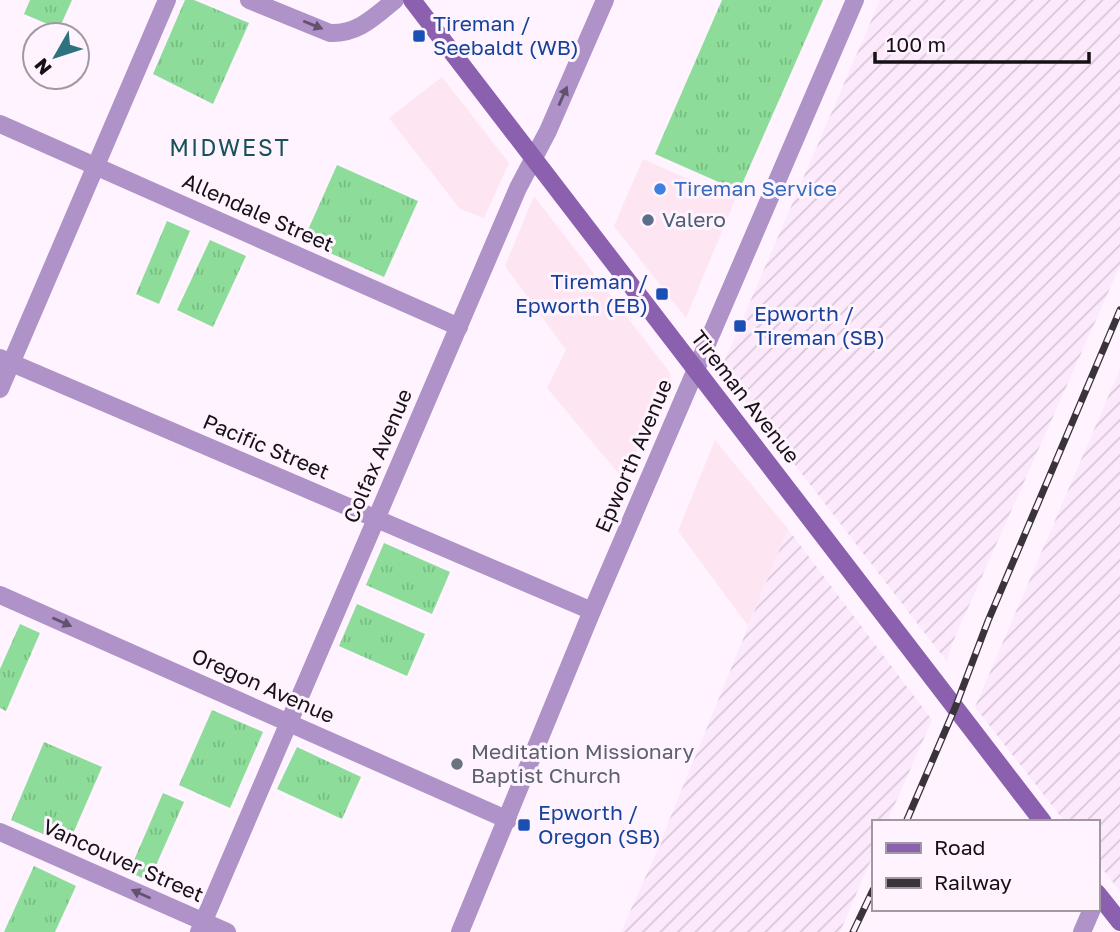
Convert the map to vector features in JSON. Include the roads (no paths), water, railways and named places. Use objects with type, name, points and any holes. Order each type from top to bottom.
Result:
[{"type":"street","points":[[0,389],[6,361],[95,167],[167,0]]},
{"type":"street","points":[[249,0],[330,33],[355,30],[395,0]]},
{"type":"street","name":"Tireman Avenue","points":[[412,0],[1041,820]]},
{"type":"street","name":"Colfax Avenue","points":[[201,927],[518,188],[605,0]]},
{"type":"street","name":"Epworth Avenue","points":[[460,932],[592,611],[855,0]]},
{"type":"street","name":"Allendale Street","points":[[0,124],[458,327]]},
{"type":"street","name":"Pacific Street","points":[[6,361],[592,611]]},
{"type":"street","name":"Oregon Avenue","points":[[0,595],[508,820]]},
{"type":"street","name":"Vancouver Street","points":[[0,832],[201,927],[227,932]]},
{"type":"street","points":[[1099,895],[1120,922]]},
{"type":"street","points":[[1082,932],[1091,911]]},
{"type":"railway","points":[[907,820],[1120,310]]},
{"type":"railway","points":[[853,932],[872,892]]},
{"type":"place","name":"Tireman / Seebaldt (WB)","points":[[419,36]]},
{"type":"place","name":"Tireman Service","points":[[660,189]]},
{"type":"place","name":"Valero","points":[[648,220]]},
{"type":"place","name":"Tireman / Epworth (EB)","points":[[662,294]]},
{"type":"place","name":"Epworth / Tireman (SB)","points":[[740,326]]},
{"type":"place","name":"Meditation Missionary Baptist Church","points":[[457,764]]},
{"type":"place","name":"Epworth / Oregon (SB)","points":[[524,825]]},
{"type":"district","name":"MIDWEST","points":[[230,148]]}]
